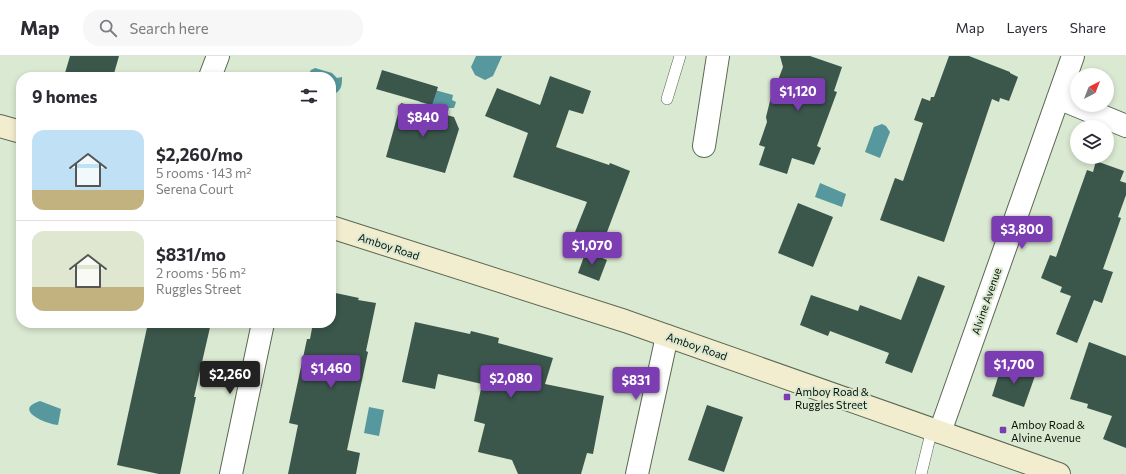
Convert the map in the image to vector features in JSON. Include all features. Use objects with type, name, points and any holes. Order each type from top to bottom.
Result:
[{"type":"main road","name":"Amboy Road","points":[[336,229],[667,336],[1059,474]]},
{"type":"street","points":[[212,72],[218,56]]},
{"type":"street","points":[[704,146],[718,56]]},
{"type":"street","name":"Alvine Avenue","points":[[936,431],[1073,56]]},
{"type":"street","points":[[1058,98],[1126,126]]},
{"type":"street","points":[[231,474],[262,328]]},
{"type":"street","points":[[637,474],[667,336]]},
{"type":"lane","points":[[667,99],[680,56]]},
{"type":"lane","points":[[921,474],[936,431]]},
{"type":"water","points":[[476,56],[502,56],[493,76],[485,80],[475,75],[471,67]]},
{"type":"water","points":[[315,68],[329,72],[310,72]]},
{"type":"water","points":[[336,77],[342,77],[341,86],[336,93]]},
{"type":"water","points":[[424,87],[453,95],[452,100],[456,102],[454,108],[449,108],[448,111],[420,102],[417,98]]},
{"type":"water","points":[[882,124],[886,126],[890,132],[880,158],[865,152],[874,127]]},
{"type":"water","points":[[820,183],[846,194],[842,207],[815,197]]},
{"type":"water","points":[[40,401],[61,409],[58,425],[46,422],[34,416],[30,412],[29,408]]},
{"type":"water","points":[[369,407],[384,410],[379,436],[364,433]]},
{"type":"building","points":[[70,56],[119,56],[114,72],[65,72]]},
{"type":"building","points":[[780,56],[810,56],[842,67],[834,91],[837,92],[817,146],[821,148],[814,165],[792,158],[787,174],[759,165],[765,147],[759,145],[767,122],[766,117],[770,101],[783,67]]},
{"type":"building","points":[[949,56],[969,56],[1010,72],[1018,77],[1009,101],[1000,98],[999,102],[992,99],[944,242],[880,220],[895,178],[903,181],[923,123],[914,120],[922,98],[930,101],[931,97],[934,97]]},
{"type":"building","points":[[382,70],[438,87],[432,105],[376,89]]},
{"type":"building","points":[[550,76],[591,91],[583,114],[569,110],[556,147],[609,165],[610,163],[630,171],[601,248],[573,237],[587,202],[513,177],[528,133],[485,116],[497,88],[540,105]]},
{"type":"building","points":[[401,103],[454,117],[459,129],[445,173],[386,157]]},
{"type":"building","points":[[1095,164],[1104,164],[1124,171],[1120,181],[1126,183],[1126,195],[1118,217],[1121,218],[1103,269],[1113,272],[1102,303],[1094,300],[1077,343],[1056,334],[1071,296],[1060,292],[1062,287],[1041,278],[1050,255],[1056,257],[1087,170],[1093,172]]},
{"type":"building","points":[[798,203],[833,217],[813,267],[778,253]]},
{"type":"building","points":[[586,251],[607,260],[599,281],[578,273]]},
{"type":"building","points":[[918,276],[945,286],[912,373],[885,363],[889,353],[830,331],[828,336],[800,325],[811,295],[858,311],[860,305],[901,320]]},
{"type":"building","points":[[336,293],[359,298],[358,300],[376,303],[366,351],[368,352],[347,450],[360,453],[356,474],[288,474],[298,425],[289,423],[307,339],[310,339],[312,328],[336,328]]},
{"type":"building","points":[[415,322],[470,334],[471,331],[499,338],[498,343],[553,358],[545,384],[604,396],[593,454],[587,453],[581,474],[518,474],[512,460],[478,452],[485,424],[474,421],[482,384],[438,374],[435,389],[402,382]]},
{"type":"building","points":[[147,328],[210,328],[194,397],[196,397],[180,474],[159,474],[117,465]]},
{"type":"building","points":[[1089,342],[1126,356],[1126,448],[1103,439],[1112,416],[1087,408],[1088,404],[1070,399]]},
{"type":"building","points":[[1007,363],[1036,373],[1024,407],[992,396],[998,377],[1003,376]]},
{"type":"building","points":[[707,405],[743,417],[724,472],[688,460]]},
{"type":"place","name":"Amboy Road & Ruggles Street","points":[[787,397]]},
{"type":"place","name":"Amboy Road & Alvine Avenue","points":[[1003,430]]}]
